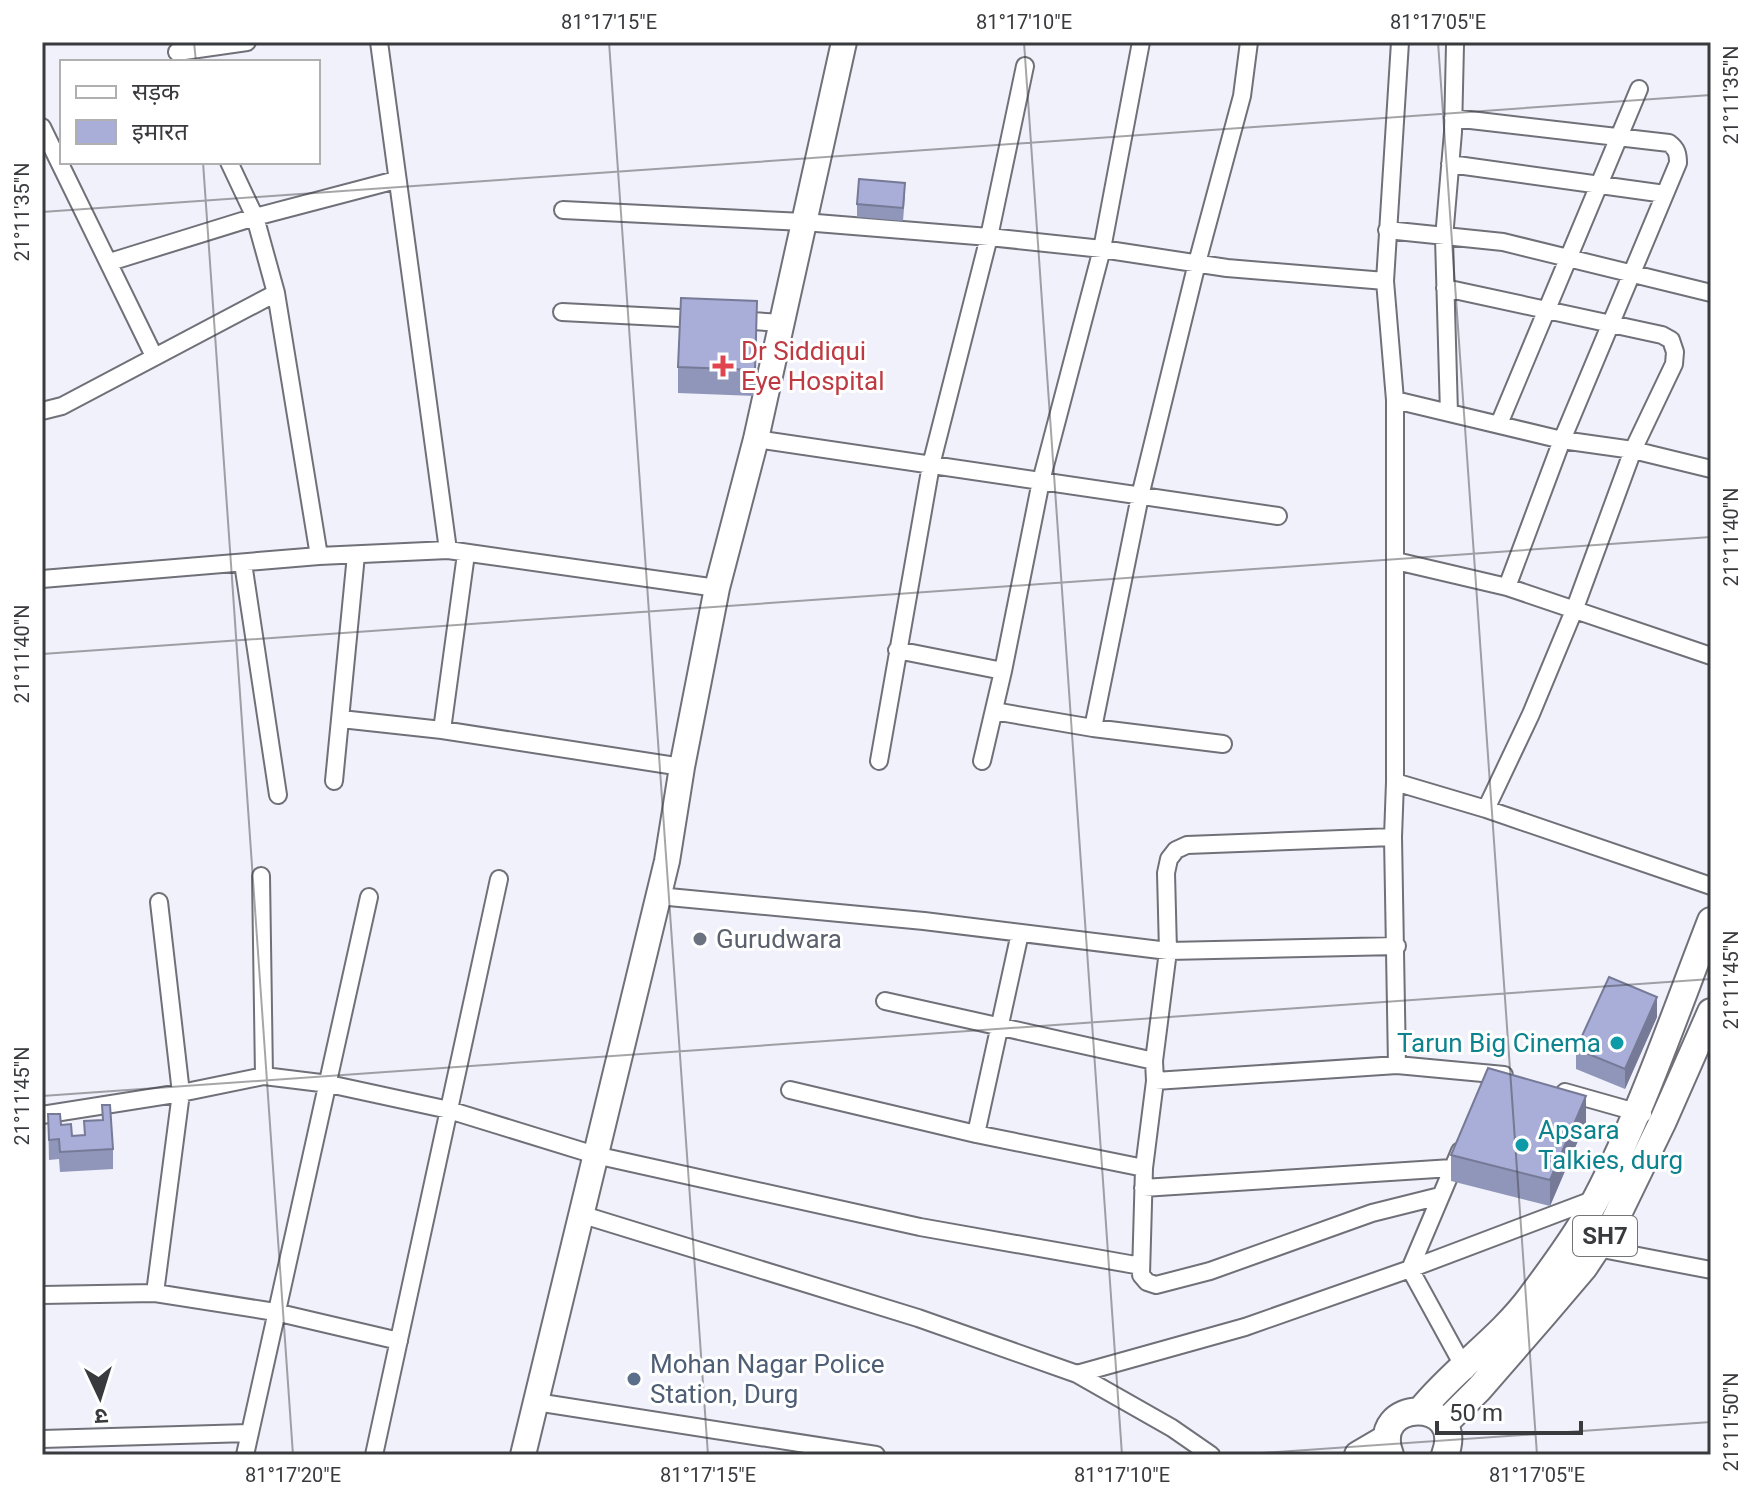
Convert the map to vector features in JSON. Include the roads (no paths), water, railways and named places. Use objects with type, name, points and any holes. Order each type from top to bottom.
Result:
[{"type":"main road","name":"SH7","points":[[1358,1455],[1388,1447],[1394,1420],[1411,1411],[1421,1410],[1437,1390],[1529,1300],[1589,1213],[1636,1111],[1711,921]]},
{"type":"main road","name":"SH7","points":[[1444,1424],[1479,1389],[1574,1278],[1614,1222],[1711,1012]]},
{"type":"main road","points":[[1421,1410],[1438,1417],[1444,1424],[1449,1438],[1445,1455]]},
{"type":"street","points":[[177,52],[247,42]]},
{"type":"street","points":[[379,42],[448,550]]},
{"type":"street","points":[[523,1455],[667,861],[717,588],[756,439],[844,42]]},
{"type":"street","points":[[982,761],[1041,481],[1102,249],[1141,42]]},
{"type":"street","points":[[1093,728],[1140,496],[1242,96],[1249,42]]},
{"type":"street","points":[[1397,1065],[1393,837],[1395,400],[1385,281],[1400,43]]},
{"type":"street","points":[[1449,413],[1444,238],[1455,45]]},
{"type":"street","points":[[879,761],[931,465],[989,237],[1025,66]]},
{"type":"street","points":[[1499,424],[1639,89]]},
{"type":"street","points":[[1453,118],[1669,143],[1676,148],[1678,163],[1562,440],[1507,587]]},
{"type":"street","points":[[42,127],[60,163]]},
{"type":"street","points":[[61,164],[154,356]]},
{"type":"street","points":[[230,164],[255,217],[276,293],[319,556]]},
{"type":"street","points":[[1450,164],[1665,194]]},
{"type":"street","points":[[110,262],[255,217],[396,180]]},
{"type":"street","points":[[563,210],[804,222],[989,237],[1102,249],[1227,268],[1385,281]]},
{"type":"street","points":[[1387,230],[1503,242],[1711,293]]},
{"type":"street","points":[[1445,288],[1662,335],[1671,340],[1675,352],[1674,364],[1633,450],[1575,608],[1531,714],[1486,809]]},
{"type":"street","points":[[42,411],[62,406],[276,293]]},
{"type":"street","points":[[562,312],[782,323]]},
{"type":"street","points":[[1395,400],[1562,440],[1633,450],[1711,469]]},
{"type":"street","points":[[756,439],[1278,516]]},
{"type":"street","points":[[42,579],[319,556],[448,550],[717,588]]},
{"type":"street","points":[[442,730],[466,554]]},
{"type":"street","points":[[334,781],[356,555]]},
{"type":"street","points":[[1396,561],[1507,587],[1711,656]]},
{"type":"street","points":[[243,563],[278,795]]},
{"type":"street","points":[[897,650],[1003,671]]},
{"type":"street","points":[[994,711],[1093,728],[1223,744]]},
{"type":"street","points":[[341,719],[442,730],[682,767]]},
{"type":"street","points":[[1395,782],[1486,809],[1711,886]]},
{"type":"street","points":[[1393,837],[1187,845],[1176,850],[1169,859],[1166,873],[1168,951],[1144,1168],[1141,1275],[1147,1282],[1156,1285],[1210,1271],[1372,1213],[1440,1196]]},
{"type":"street","points":[[261,876],[264,1076]]},
{"type":"street","points":[[374,1455],[499,879]]},
{"type":"street","points":[[658,896],[924,921],[1168,951],[1397,946]]},
{"type":"street","points":[[245,1455],[369,897]]},
{"type":"street","points":[[155,1293],[181,1093],[159,902]]},
{"type":"street","points":[[976,1134],[1020,933]]},
{"type":"street","points":[[885,1001],[1154,1061]]},
{"type":"street","points":[[1155,1081],[1397,1065],[1493,1080],[1524,1081]]},
{"type":"street","points":[[42,1115],[264,1076],[329,1084],[449,1110],[595,1155],[920,1227],[1141,1266]]},
{"type":"street","points":[[1552,1088],[1663,1121]]},
{"type":"street","points":[[790,1090],[976,1134],[1144,1168]]},
{"type":"street","points":[[1410,1269],[1465,1141]]},
{"type":"street","points":[[1143,1188],[1242,1184],[1452,1168]]},
{"type":"street","points":[[1077,1374],[1245,1327],[1595,1199]]},
{"type":"street","points":[[580,1214],[918,1318],[1077,1374],[1172,1428],[1211,1455]]},
{"type":"street","points":[[1597,1248],[1711,1270]]},
{"type":"street","points":[[1410,1269],[1463,1367],[1479,1389]]},
{"type":"street","points":[[42,1295],[155,1293],[275,1312],[399,1341]]},
{"type":"street","points":[[536,1402],[833,1452],[876,1455]]},
{"type":"street","points":[[42,1439],[249,1433]]},
{"type":"place","name":"Dr Siddiqui Eye Hospital","points":[[723,366]]},
{"type":"place","name":"Gurudwara","points":[[700,939]]},
{"type":"place","name":"Tarun Big Cinema","points":[[1617,1043]]},
{"type":"place","name":"Apsara Talkies, durg","points":[[1522,1145]]},
{"type":"place","name":"Mohan Nagar Police Station, Durg","points":[[634,1379]]}]
